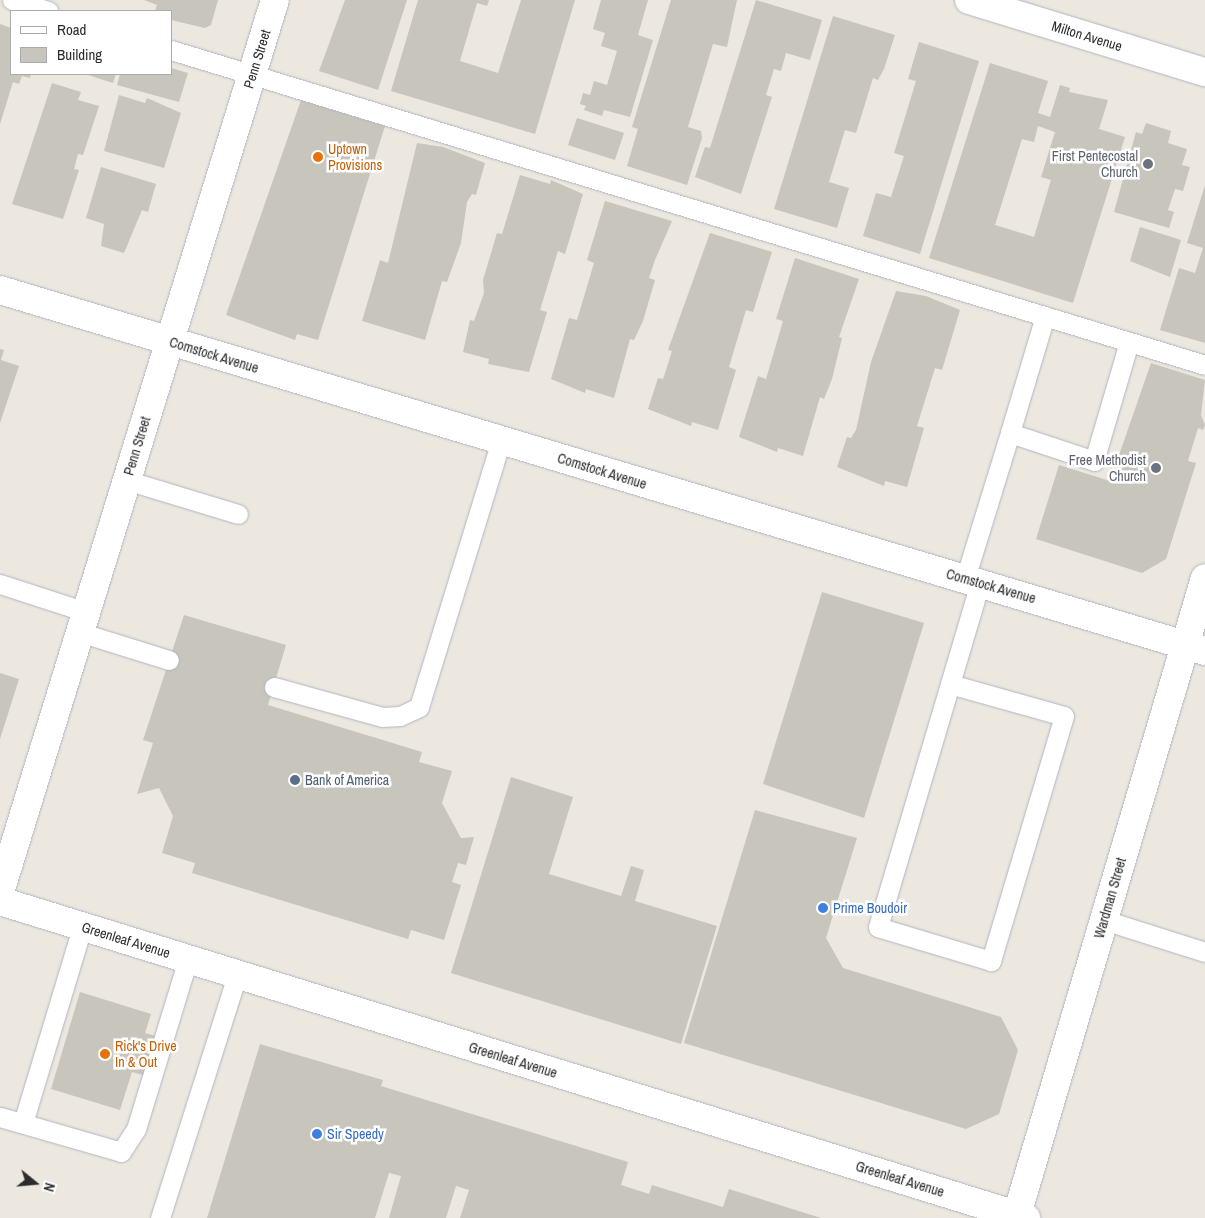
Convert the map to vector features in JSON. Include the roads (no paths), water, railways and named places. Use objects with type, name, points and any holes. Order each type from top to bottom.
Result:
[{"type":"street","name":"Penn Street","points":[[0,892],[275,0]]},
{"type":"street","name":"Milton Avenue","points":[[969,0],[1013,6],[1205,72]]},
{"type":"street","name":"Comstock Avenue","points":[[0,290],[1195,648]]},
{"type":"street","name":"Wardman Street","points":[[1020,1217],[1104,920],[1195,648],[1205,578]]},
{"type":"street","name":"Greenleaf Avenue","points":[[0,901],[1020,1217]]},
{"type":"lane","points":[[12,0],[45,10]]},
{"type":"lane","points":[[172,50],[1205,365]]},
{"type":"lane","points":[[950,684],[1064,716],[991,962],[878,927],[950,684],[973,581],[1010,434],[1046,316]]},
{"type":"lane","points":[[1010,434],[1094,461],[1129,342]]},
{"type":"lane","points":[[274,687],[382,717],[400,716],[419,707],[445,628],[501,441]]},
{"type":"lane","points":[[126,480],[238,514]]},
{"type":"lane","points":[[0,584],[169,660]]},
{"type":"lane","points":[[1104,920],[1205,952]]},
{"type":"lane","points":[[23,1123],[82,927]]},
{"type":"lane","points":[[0,1117],[121,1152],[136,1129],[188,959]]},
{"type":"lane","points":[[160,1218],[237,975]]},
{"type":"place","name":"Uptown Provisions","points":[[318,157]]},
{"type":"place","name":"First Pentecostal Church","points":[[1148,164]]},
{"type":"place","name":"Free Methodist Church","points":[[1156,468]]},
{"type":"place","name":"Bank of America","points":[[295,780]]},
{"type":"place","name":"Prime Boudoir","points":[[823,908]]},
{"type":"place","name":"Rick's Drive In & Out","points":[[105,1054]]},
{"type":"place","name":"Sir Speedy","points":[[317,1134]]}]
